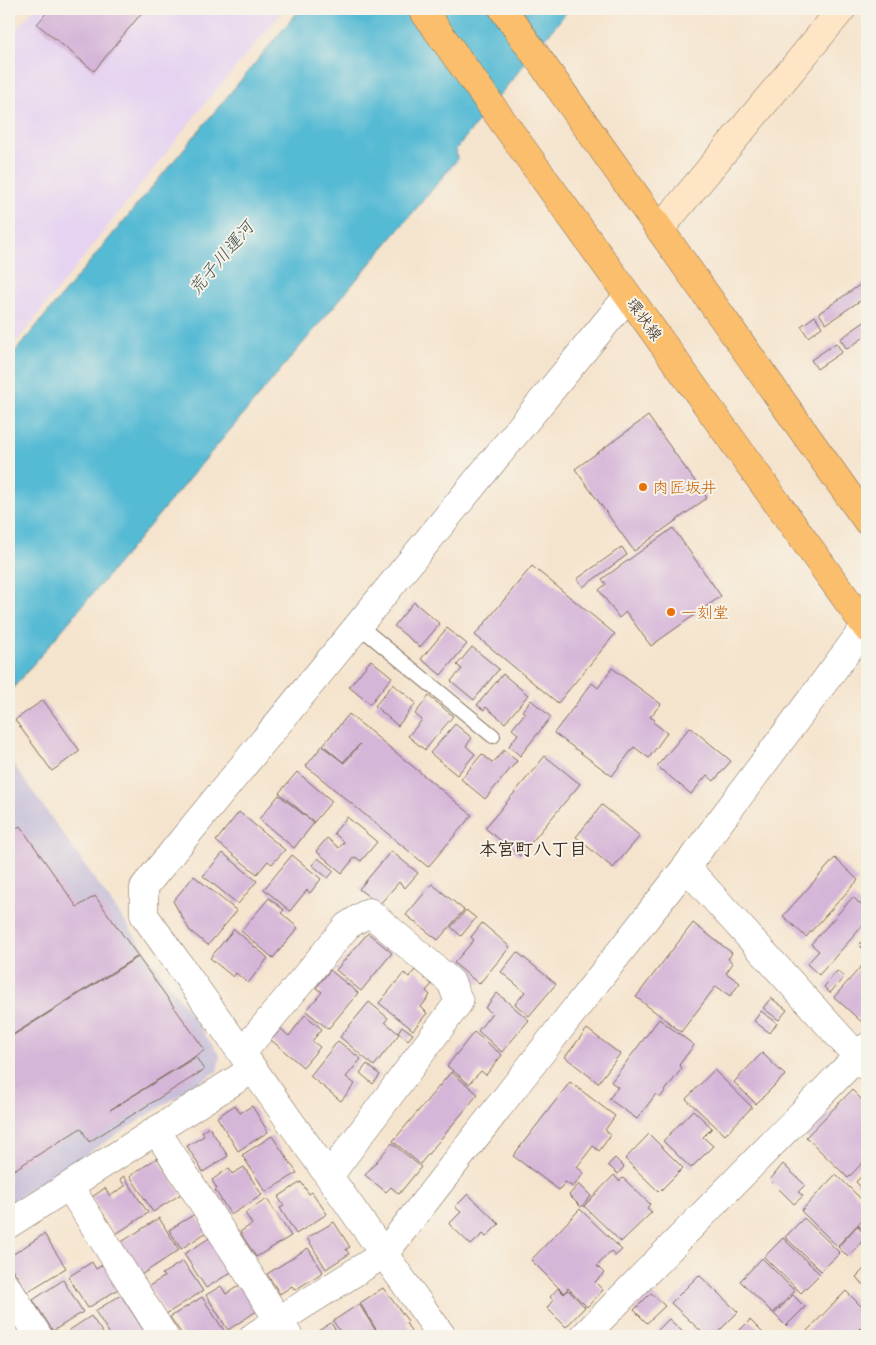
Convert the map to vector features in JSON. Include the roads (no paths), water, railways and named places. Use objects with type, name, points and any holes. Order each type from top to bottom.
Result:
[{"type":"main road","name":"環状線","points":[[422,9],[867,626]]},
{"type":"main road","points":[[503,9],[867,521]]},
{"type":"street","points":[[660,229],[842,9]]},
{"type":"street","points":[[442,1336],[144,915],[144,887],[628,296]]},
{"type":"street","points":[[254,1336],[284,1328],[384,1254],[686,867],[867,626]]},
{"type":"street","points":[[584,1336],[864,1057],[686,867]]},
{"type":"street","points":[[9,1224],[156,1130],[248,1061],[347,926],[369,912],[451,982],[459,1002],[329,1176]]},
{"type":"street","points":[[156,1130],[284,1328]]},
{"type":"street","points":[[70,1186],[164,1336]]},
{"type":"street","points":[[9,1290],[38,1336]]},
{"type":"lane","points":[[358,625],[493,736]]},
{"type":"water","name":"荒子川運河","points":[[300,9],[569,9],[456,149],[457,160],[9,693],[9,359]]},
{"type":"place","name":"肉匠坂井","points":[[643,487]]},
{"type":"place","name":"一刻堂","points":[[671,612]]},
{"type":"district","name":"本宮町八丁目","points":[[533,849]]}]
